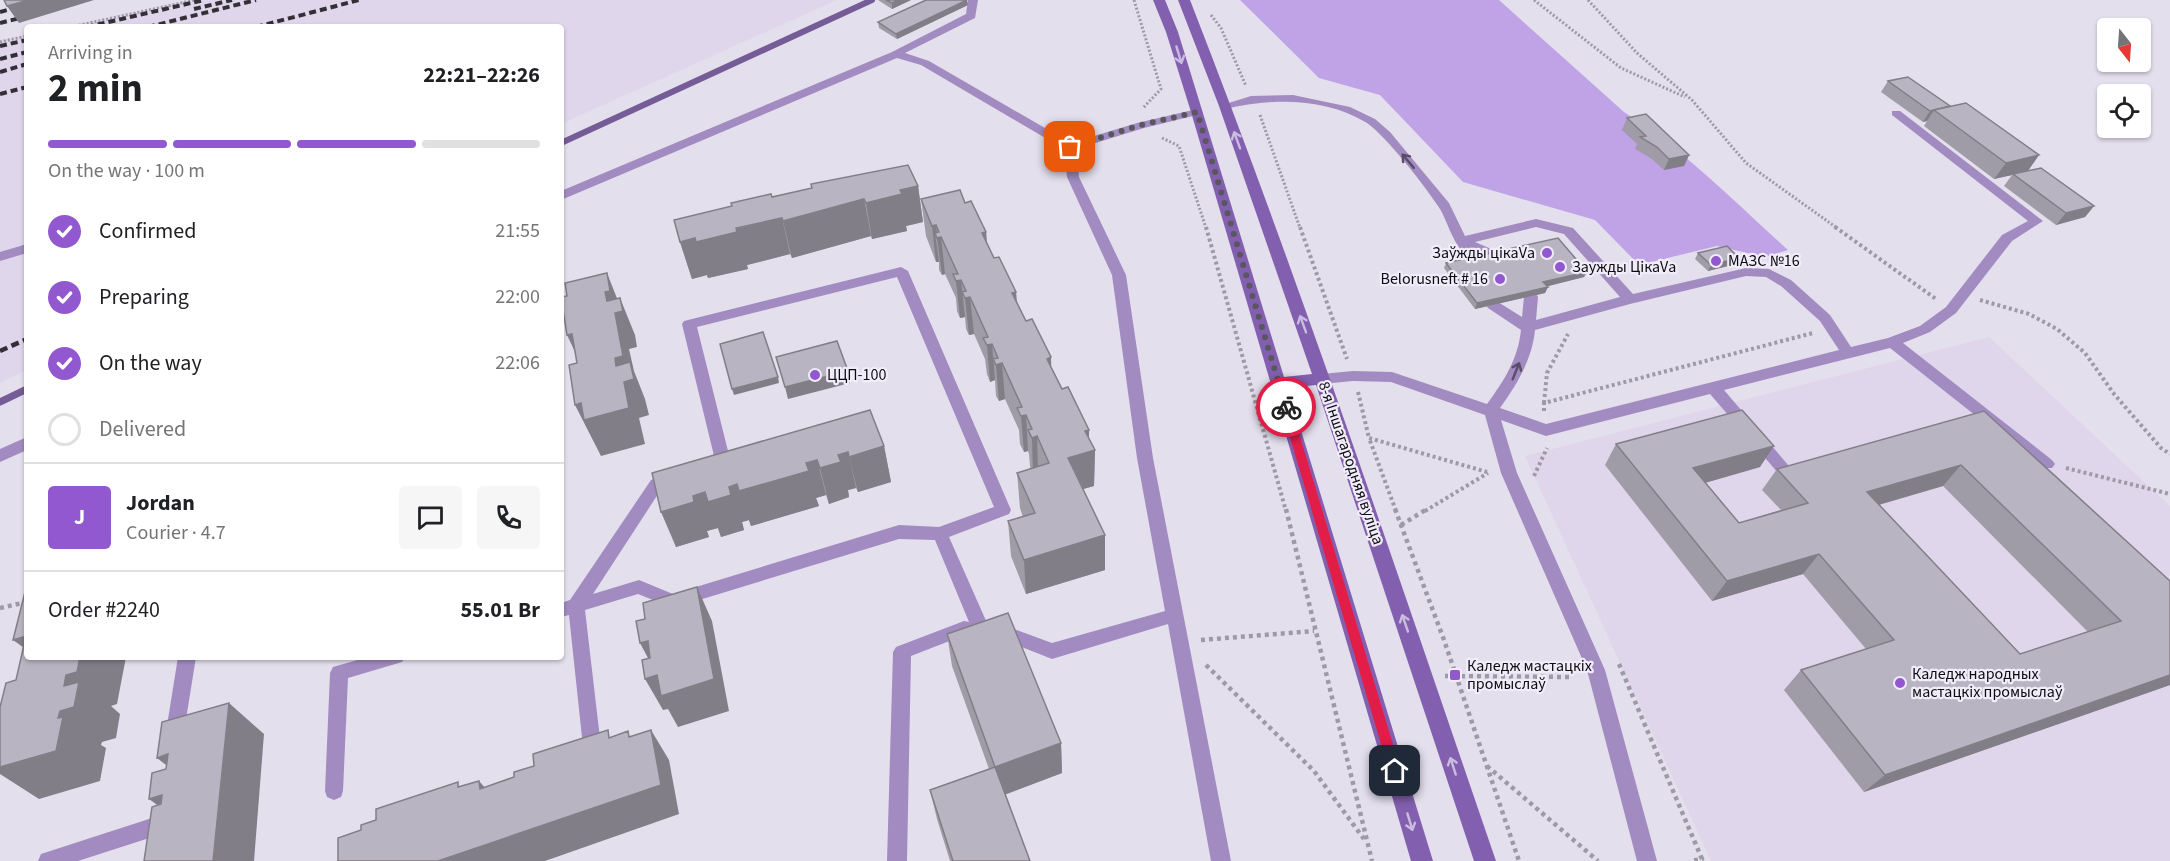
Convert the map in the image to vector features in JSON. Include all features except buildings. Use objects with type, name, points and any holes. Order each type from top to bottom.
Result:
[{"type":"main road","name":"8-я Іншагародняя вуліца","points":[[1159,0],[1172,32],[1211,109],[1322,379],[1485,861]]},
{"type":"main road","name":"8-я Іншагародняя вуліца","points":[[1184,0],[1279,383],[1422,861]]},
{"type":"main road","points":[[1279,383],[1322,379]]},
{"type":"lane","points":[[564,195],[896,54],[971,16],[973,0]]},
{"type":"lane","points":[[896,54],[925,63],[1070,147],[1141,125],[1251,99],[1293,98],[1325,103],[1353,111],[1371,121],[1386,134],[1445,206],[1461,241],[1478,261]]},
{"type":"lane","points":[[1322,379],[1353,376],[1392,377],[1546,430],[1892,342],[1925,328],[1951,310],[2007,238],[2037,221],[1896,112]]},
{"type":"lane","points":[[1070,147],[1073,177],[1119,275],[1145,458],[1221,861]]},
{"type":"lane","points":[[1461,241],[1536,223],[1568,231],[1630,299]]},
{"type":"lane","points":[[1461,241],[1498,257]]},
{"type":"lane","points":[[1461,241],[1462,265]]},
{"type":"lane","points":[[0,257],[24,249]]},
{"type":"lane","points":[[568,608],[639,587],[674,601],[900,532],[940,534],[1003,510],[901,271],[689,324],[723,464],[657,484],[568,608],[592,747]]},
{"type":"lane","points":[[1492,305],[1527,327],[1630,299],[1746,272],[1769,273],[1786,283],[1825,318],[1847,352]]},
{"type":"lane","points":[[1491,410],[1513,379],[1526,346],[1531,297]]},
{"type":"lane","points":[[1509,302],[1527,327]]},
{"type":"lane","points":[[1892,342],[2047,464]]},
{"type":"lane","points":[[1714,388],[1790,477]]},
{"type":"lane","points":[[1491,410],[1509,473],[1596,670],[1647,861]]},
{"type":"lane","points":[[0,456],[24,444]]},
{"type":"lane","points":[[940,534],[978,623]]},
{"type":"lane","points":[[897,861],[902,652],[978,623],[1052,651],[1175,615]]},
{"type":"lane","points":[[171,758],[187,660]]},
{"type":"lane","points":[[334,791],[339,673],[385,660]]},
{"type":"lane","points":[[48,861],[159,834],[164,803]]},
{"type":"path","points":[[85,24],[195,0]]},
{"type":"path","points":[[1134,0],[1161,89],[1151,102],[1133,113],[1147,135],[1172,141],[1179,146],[1208,231],[1293,534],[1314,631],[1372,861]]},
{"type":"path","points":[[1534,0],[1621,68],[1692,100]]},
{"type":"path","points":[[1588,0],[1637,53],[1692,100],[1746,163],[1951,310]]},
{"type":"path","points":[[1207,9],[1221,28],[1264,125],[1353,376],[1369,438],[1487,765],[1519,861]]},
{"type":"path","points":[[0,42],[24,37]]},
{"type":"path","points":[[1962,296],[2029,314],[2057,329],[2085,353],[2114,394],[2170,454]]},
{"type":"path","points":[[1538,484],[1533,474],[1548,446],[1544,403],[1547,373],[1569,332]]},
{"type":"path","points":[[1544,403],[1814,333]]},
{"type":"path","points":[[1369,438],[1489,472],[1401,525]]},
{"type":"path","points":[[2047,464],[2170,494]]},
{"type":"path","points":[[0,608],[24,603]]},
{"type":"path","points":[[1180,641],[1314,631]]},
{"type":"path","points":[[1180,641],[1314,771],[1367,842]]},
{"type":"path","points":[[1614,654],[1702,860],[1690,861]]},
{"type":"path","points":[[1455,675],[1569,677]]},
{"type":"path","points":[[1487,765],[1598,861]]},
{"type":"shaded area","points":[[188,0],[837,0],[564,123],[564,24],[77,24]]},
{"type":"shaded area","points":[[1240,0],[1499,0],[1624,112],[1668,143],[1788,250],[1765,257],[1717,246],[1639,265],[1595,220],[1463,182],[1380,95],[1319,78]]},
{"type":"shaded area","points":[[24,36],[24,371],[0,383],[0,40]]},
{"type":"shaded area","name":"Каледж народных мастацкіх промыслаў","points":[[1989,337],[2170,506],[2170,861],[1711,861],[1525,456]]},
{"type":"waterway","points":[[564,142],[872,0]]},
{"type":"waterway","points":[[0,402],[24,390]]},
{"type":"railway","points":[[0,12],[43,0]]},
{"type":"railway","points":[[100,24],[204,0]]},
{"type":"railway","points":[[194,9],[232,0]]},
{"type":"railway","points":[[160,24],[256,0]]},
{"type":"railway","points":[[267,24],[359,0]]},
{"type":"railway","points":[[0,23],[32,15]]},
{"type":"railway","points":[[0,46],[24,41]]},
{"type":"railway","points":[[0,59],[24,53]]},
{"type":"railway","points":[[0,72],[24,65]]},
{"type":"railway","points":[[0,94],[24,88]]},
{"type":"railway","points":[[0,351],[24,340]]},
{"type":"way so far","points":[[1070,147],[1141,125],[1197,112],[1286,407]]},
{"type":"place","name":"Заўжды цікаVа","points":[[1547,253]]},
{"type":"place","name":"МАЗС №16","points":[[1716,261]]},
{"type":"place","name":"Заужды ЦікаVа","points":[[1560,267]]},
{"type":"place","name":"Belorusneft # 16","points":[[1500,279]]},
{"type":"place","name":"ЦЦП-100","points":[[815,375]]},
{"type":"place","name":"Каледж мастацкіх промыслаў","points":[[1455,675]]},
{"type":"place","name":"Каледж народных мастацкіх промыслаў","points":[[1900,683]]},
{"type":"route","points":[[1286,407],[1395,771]]}]
